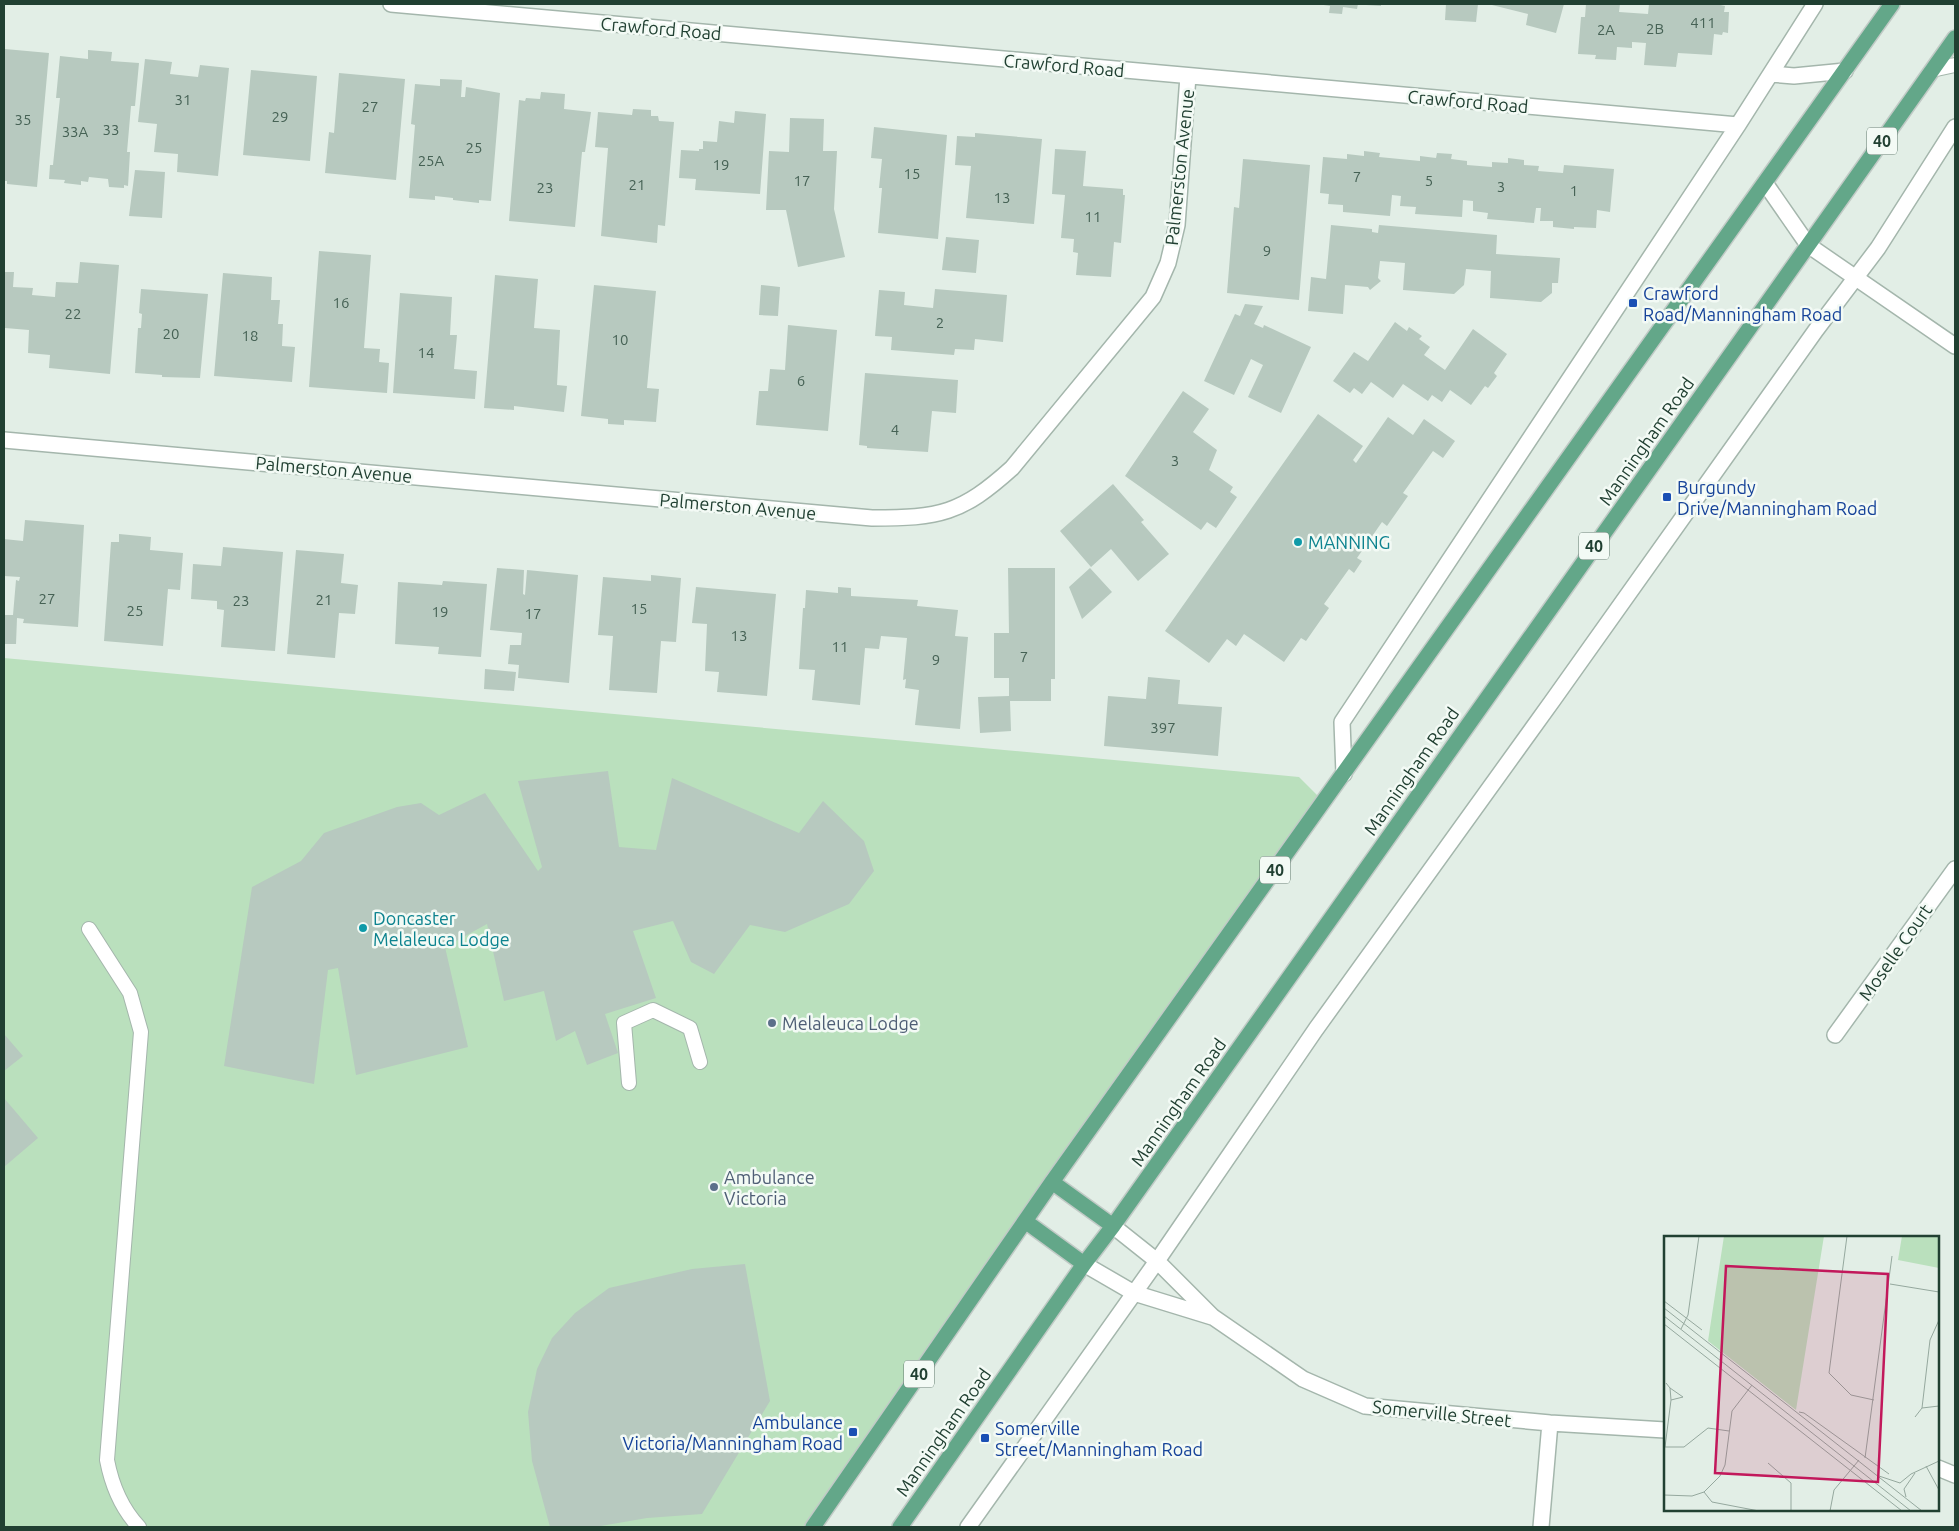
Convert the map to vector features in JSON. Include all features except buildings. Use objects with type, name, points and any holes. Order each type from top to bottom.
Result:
[{"type":"main road","name":"40","points":[[813,1527],[1052,1182],[1892,4]]},
{"type":"main road","name":"Manningham Road","points":[[900,1527],[1084,1264],[1113,1226],[1955,38]]},
{"type":"main road","points":[[1052,1182],[1113,1226]]},
{"type":"main road","points":[[1025,1221],[1084,1264]]},
{"type":"street","name":"Crawford Road","points":[[391,4],[1738,125]]},
{"type":"street","points":[[1344,774],[1342,722],[1738,125],[1815,4]]},
{"type":"street","points":[[1771,74],[1794,76],[1845,71]]},
{"type":"street","name":"Palmerston Avenue","points":[[4,440],[872,518],[914,518],[954,510],[985,492],[1012,468],[1153,297],[1168,263],[1177,225],[1188,76]]},
{"type":"street","points":[[968,1527],[1157,1261],[1316,1029],[1554,700],[1816,330],[1856,278],[1955,127]]},
{"type":"street","points":[[1765,183],[1808,245],[1955,346]]},
{"type":"street","name":"Moselle Court","points":[[1835,1035],[1955,869]]},
{"type":"street","name":"Somerville Street","points":[[1113,1226],[1157,1261],[1213,1317],[1303,1379],[1365,1406],[1550,1423],[1664,1430]]},
{"type":"street","name":"Somerville Street","points":[[1084,1264],[1134,1293],[1213,1317]]},
{"type":"street","points":[[1541,1527],[1550,1423]]},
{"type":"street","points":[[1939,1468],[1955,1476]]},
{"type":"lane","points":[[1932,70],[1955,65]]},
{"type":"lane","points":[[89,929],[130,993],[141,1032],[107,1460],[111,1480],[126,1513],[139,1527]]},
{"type":"lane","points":[[629,1083],[624,1023],[653,1010],[690,1028],[700,1062]]},
{"type":"green space","points":[[4,658],[1299,777],[1324,802],[816,1527],[4,1527]]},
{"type":"place","name":"Crawford Road/Manningham Road","points":[[1633,303]]},
{"type":"place","name":"Burgundy Drive/Manningham Road","points":[[1667,497]]},
{"type":"place","name":"MANNING","points":[[1298,542]]},
{"type":"place","name":"Doncaster Melaleuca Lodge","points":[[363,928]]},
{"type":"place","name":"Melaleuca Lodge","points":[[772,1023]]},
{"type":"place","name":"Ambulance Victoria","points":[[714,1187]]},
{"type":"place","name":"Ambulance Victoria/Manningham Road","points":[[853,1432]]},
{"type":"place","name":"Somerville Street/Manningham Road","points":[[985,1438]]}]
